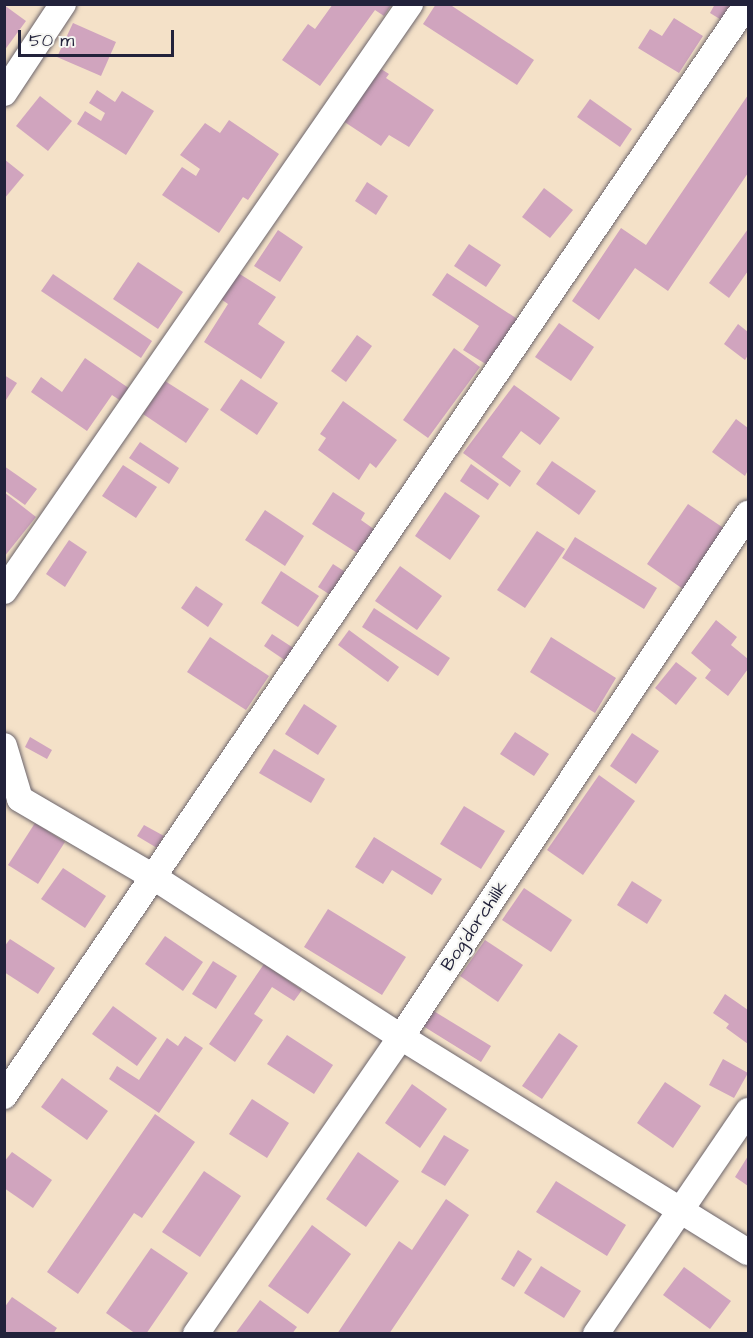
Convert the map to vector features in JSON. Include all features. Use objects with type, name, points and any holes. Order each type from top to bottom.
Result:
[{"type":"street","points":[[4,93],[63,4]]},
{"type":"street","points":[[4,591],[410,4]]},
{"type":"street","points":[[4,1096],[155,878],[747,4]]},
{"type":"street","name":"Bog'dorchilik","points":[[196,1334],[401,1037],[748,514]]},
{"type":"street","points":[[4,746],[12,806],[155,878],[401,1037],[682,1208],[748,1252]]},
{"type":"street","points":[[596,1334],[748,1111]]},
{"type":"building","points":[[333,4],[392,4],[384,16],[375,10],[320,86],[282,60],[308,24],[315,29]]},
{"type":"building","points":[[436,4],[449,4],[534,60],[517,85],[423,24]]},
{"type":"building","points":[[715,4],[733,4],[723,21],[710,13]]},
{"type":"building","points":[[4,5],[26,21],[4,51]]},
{"type":"building","points":[[674,18],[703,36],[679,73],[638,48],[650,29],[662,36]]},
{"type":"building","points":[[73,23],[116,42],[101,76],[57,57]]},
{"type":"building","points":[[378,67],[389,74],[386,78],[434,110],[409,147],[389,135],[381,146],[343,121]]},
{"type":"building","points":[[97,90],[115,102],[122,91],[154,111],[126,155],[77,124],[85,111],[101,121],[105,113],[89,103]]},
{"type":"building","points":[[748,95],[748,173],[668,291],[635,268],[599,320],[572,301],[621,228],[646,245]]},
{"type":"building","points":[[40,96],[72,121],[48,151],[16,126]]},
{"type":"building","points":[[590,99],[632,129],[620,147],[577,117]]},
{"type":"building","points":[[229,120],[279,154],[248,200],[243,197],[219,233],[162,195],[182,167],[196,176],[200,169],[180,155],[205,123],[220,133]]},
{"type":"building","points":[[4,159],[24,175],[4,199]]},
{"type":"building","points":[[367,182],[388,196],[376,215],[355,201]]},
{"type":"building","points":[[544,188],[573,210],[550,238],[522,217]]},
{"type":"building","points":[[748,229],[748,271],[729,298],[709,283]]},
{"type":"building","points":[[278,230],[303,247],[280,282],[254,266]]},
{"type":"building","points":[[469,244],[501,265],[486,287],[454,266]]},
{"type":"building","points":[[138,262],[183,292],[158,329],[113,299]]},
{"type":"building","points":[[235,271],[276,297],[258,324],[285,342],[261,379],[204,342],[228,304],[218,297]]},
{"type":"building","points":[[447,273],[519,320],[489,366],[463,350],[479,326],[432,295]]},
{"type":"building","points":[[53,274],[152,341],[141,358],[41,291]]},
{"type":"building","points":[[559,323],[594,347],[571,381],[535,357]]},
{"type":"building","points":[[738,324],[748,332],[748,355],[745,360],[724,344]]},
{"type":"building","points":[[357,335],[372,346],[346,382],[331,371]]},
{"type":"building","points":[[454,348],[480,367],[428,438],[403,420]]},
{"type":"building","points":[[85,358],[130,389],[121,401],[112,395],[87,431],[31,392],[41,377],[62,392]]},
{"type":"building","points":[[4,375],[17,383],[4,403]]},
{"type":"building","points":[[241,379],[278,403],[257,435],[220,410]]},
{"type":"building","points":[[165,381],[209,409],[186,443],[143,414]]},
{"type":"building","points":[[514,385],[560,418],[540,445],[521,431],[502,457],[521,471],[510,487],[463,453]]},
{"type":"building","points":[[343,401],[397,440],[376,468],[370,463],[359,480],[318,450],[326,438],[320,434]]},
{"type":"building","points":[[736,419],[748,428],[748,470],[745,476],[712,452]]},
{"type":"building","points":[[140,442],[179,468],[169,484],[129,458]]},
{"type":"building","points":[[552,461],[596,491],[579,515],[536,484]]},
{"type":"building","points":[[471,464],[499,484],[488,500],[460,481]]},
{"type":"building","points":[[123,465],[157,487],[136,518],[102,496]]},
{"type":"building","points":[[4,466],[37,489],[25,505],[4,490]]},
{"type":"building","points":[[4,492],[36,517],[4,557]]},
{"type":"building","points":[[333,492],[365,513],[361,520],[378,532],[362,556],[312,524]]},
{"type":"building","points":[[445,492],[480,516],[450,560],[415,536]]},
{"type":"building","points":[[688,504],[725,529],[683,589],[647,564]]},
{"type":"building","points":[[265,510],[304,536],[285,566],[245,540]]},
{"type":"building","points":[[537,531],[565,549],[525,608],[497,590]]},
{"type":"building","points":[[575,537],[657,588],[644,609],[562,558]]},
{"type":"building","points":[[69,540],[87,552],[65,587],[46,574]]},
{"type":"building","points":[[333,564],[347,573],[332,596],[318,587]]},
{"type":"building","points":[[400,566],[442,596],[417,630],[375,601]]},
{"type":"building","points":[[281,571],[319,596],[298,627],[261,603]]},
{"type":"building","points":[[196,586],[223,604],[208,627],[181,608]]},
{"type":"building","points":[[374,608],[450,658],[438,676],[362,627]]},
{"type":"building","points":[[716,620],[737,637],[731,645],[748,659],[748,669],[728,696],[705,678],[711,670],[691,653]]},
{"type":"building","points":[[349,630],[399,667],[388,682],[338,645]]},
{"type":"building","points":[[272,634],[295,649],[286,661],[264,646]]},
{"type":"building","points":[[210,637],[269,676],[246,710],[187,672]]},
{"type":"building","points":[[551,637],[616,678],[595,713],[530,672]]},
{"type":"building","points":[[676,662],[697,678],[676,705],[655,688]]},
{"type":"building","points":[[304,704],[337,726],[318,755],[285,734]]},
{"type":"building","points":[[515,732],[549,754],[534,776],[500,754]]},
{"type":"building","points":[[632,733],[659,751],[636,784],[610,766]]},
{"type":"building","points":[[30,737],[52,750],[47,759],[25,747]]},
{"type":"building","points":[[274,749],[325,779],[311,803],[259,773]]},
{"type":"building","points":[[599,775],[635,801],[583,875],[547,850]]},
{"type":"building","points":[[464,806],[505,831],[481,869],[440,844]]},
{"type":"building","points":[[35,823],[65,842],[38,884],[8,865]]},
{"type":"building","points":[[144,825],[164,836],[157,848],[137,836]]},
{"type":"building","points":[[374,837],[442,879],[432,895],[392,870],[383,884],[355,867]]},
{"type":"building","points":[[63,868],[106,896],[85,928],[41,899]]},
{"type":"building","points":[[632,881],[662,900],[647,924],[617,905]]},
{"type":"building","points":[[524,888],[572,920],[551,952],[502,920]]},
{"type":"building","points":[[328,909],[406,957],[382,995],[304,947]]},
{"type":"building","points":[[165,936],[203,962],[183,991],[145,964]]},
{"type":"building","points":[[10,939],[55,968],[38,994],[4,972],[4,947]]},
{"type":"building","points":[[485,940],[523,965],[498,1002],[460,976]]},
{"type":"building","points":[[213,961],[237,976],[216,1009],[192,994]]},
{"type":"building","points":[[264,964],[302,990],[294,1001],[272,987],[254,1014],[263,1020],[235,1062],[209,1044]]},
{"type":"building","points":[[725,994],[748,1010],[748,1044],[726,1028],[729,1024],[713,1013]]},
{"type":"building","points":[[113,1006],[157,1038],[137,1066],[92,1034]]},
{"type":"building","points":[[432,1010],[491,1046],[481,1062],[423,1026]]},
{"type":"building","points":[[559,1033],[578,1046],[542,1099],[522,1086]]},
{"type":"building","points":[[287,1035],[333,1065],[314,1094],[267,1064]]},
{"type":"building","points":[[185,1036],[203,1048],[159,1113],[109,1079],[117,1066],[139,1080],[167,1038],[178,1046]]},
{"type":"building","points":[[723,1059],[748,1073],[734,1098],[709,1085]]},
{"type":"building","points":[[62,1078],[108,1111],[87,1140],[41,1107]]},
{"type":"building","points":[[665,1082],[701,1106],[673,1148],[637,1123]]},
{"type":"building","points":[[412,1084],[447,1109],[420,1148],[385,1123]]},
{"type":"building","points":[[252,1099],[289,1123],[267,1158],[229,1134]]},
{"type":"building","points":[[155,1114],[195,1142],[142,1218],[134,1213],[78,1294],[47,1272]]},
{"type":"building","points":[[444,1135],[469,1150],[445,1186],[421,1172]]},
{"type":"building","points":[[12,1152],[52,1180],[33,1208],[4,1188],[4,1162]]},
{"type":"building","points":[[358,1152],[399,1181],[366,1227],[326,1199]]},
{"type":"building","points":[[748,1156],[748,1186],[735,1177]]},
{"type":"building","points":[[204,1171],[241,1196],[200,1257],[162,1232]]},
{"type":"building","points":[[556,1181],[626,1225],[607,1256],[536,1212]]},
{"type":"building","points":[[446,1199],[469,1215],[389,1334],[337,1334],[399,1241],[412,1250]]},
{"type":"building","points":[[312,1225],[351,1254],[308,1314],[268,1286]]},
{"type":"building","points":[[151,1248],[188,1273],[146,1334],[136,1334],[106,1313]]},
{"type":"building","points":[[518,1250],[532,1259],[514,1287],[501,1279]]},
{"type":"building","points":[[541,1266],[581,1291],[564,1318],[524,1293]]},
{"type":"building","points":[[684,1267],[731,1301],[710,1329],[663,1295]]},
{"type":"building","points":[[12,1297],[57,1328],[53,1334],[4,1334],[4,1308]]},
{"type":"building","points":[[260,1300],[297,1327],[292,1334],[235,1334]]}]
